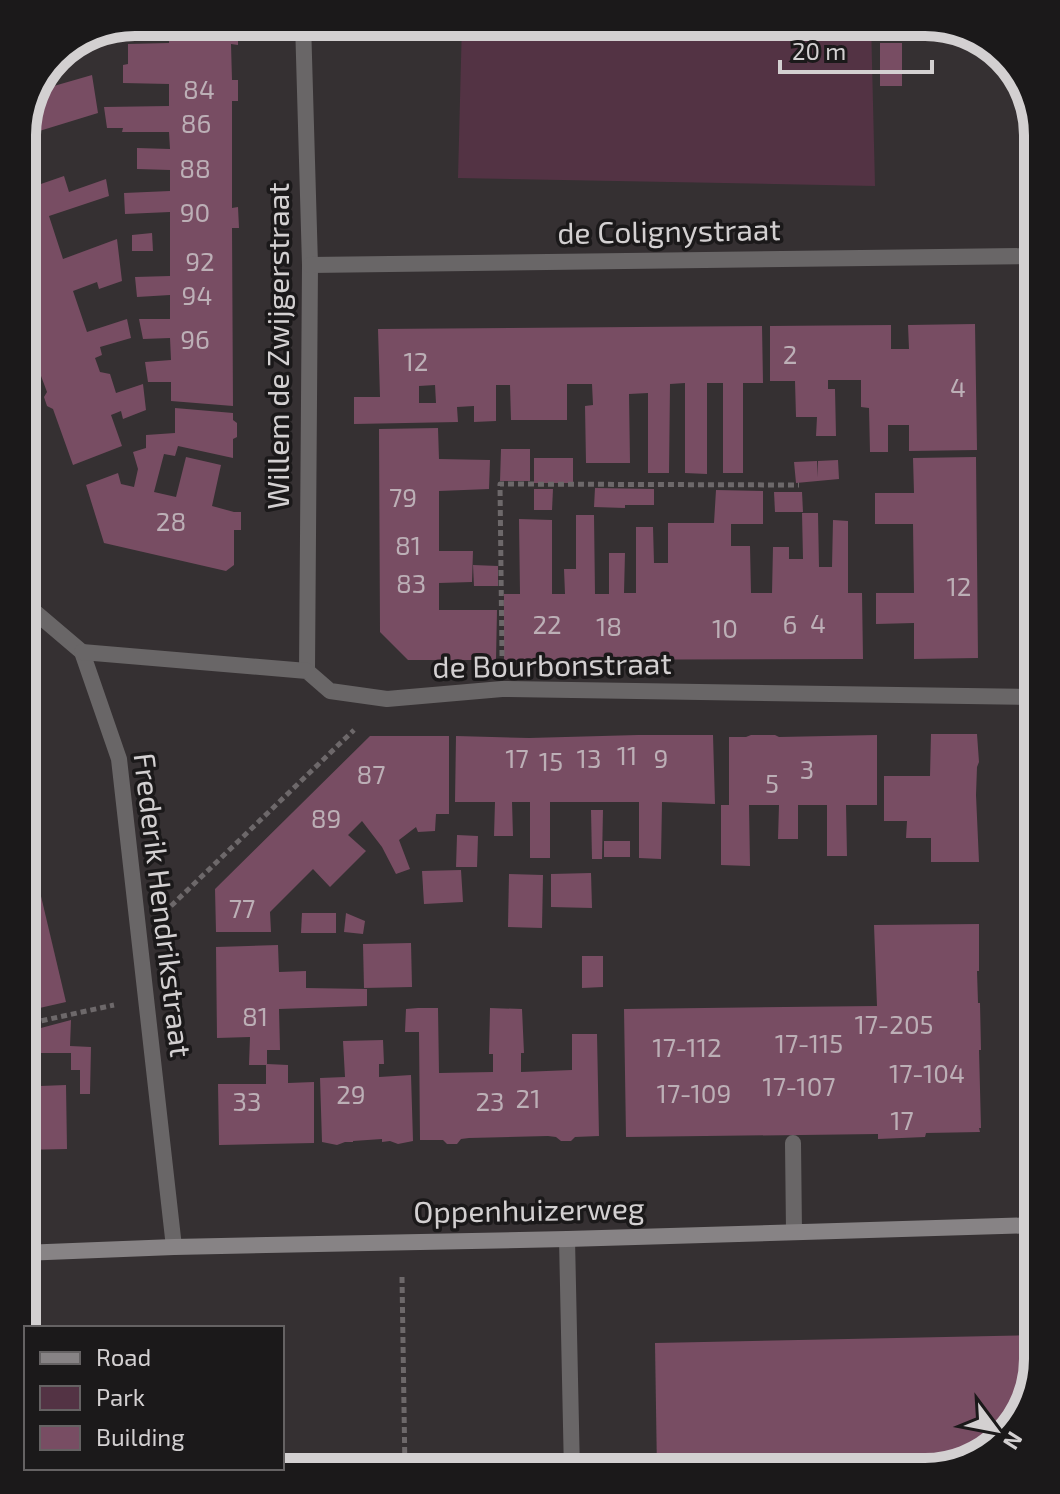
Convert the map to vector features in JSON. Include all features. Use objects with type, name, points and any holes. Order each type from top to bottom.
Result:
[{"type":"main road","name":"Oppenhuizerweg","points":[[36,1252],[1024,1225]]},
{"type":"street","name":"Willem de Zwijgerstraat","points":[[303,36],[310,265],[307,671]]},
{"type":"street","name":"de Colignystraat","points":[[310,265],[1024,256]]},
{"type":"street","points":[[36,613],[82,652]]},
{"type":"street","name":"de Bourbonstraat","points":[[82,652],[307,671],[330,691],[387,699],[502,689],[1024,697]]},
{"type":"street","name":"Frederik Hendrikstraat","points":[[82,652],[119,759],[174,1247]]},
{"type":"street","points":[[793,1143],[794,1232]]},
{"type":"street","points":[[567,1239],[572,1458]]},
{"type":"path","points":[[502,689],[500,484],[799,485]]},
{"type":"path","points":[[139,936],[387,699]]},
{"type":"path","points":[[36,1022],[146,999]]},
{"type":"path","points":[[401,1243],[405,1458]]},
{"type":"green space","points":[[462,36],[871,36],[875,186],[458,178]]},
{"type":"building","points":[[169,36],[238,36],[238,45],[231,44],[232,80],[238,80],[238,101],[232,101],[232,208],[238,207],[239,228],[232,228],[233,406],[171,401],[171,382],[148,382],[145,362],[171,360],[170,338],[143,339],[139,319],[170,319],[170,295],[137,297],[135,277],[170,276],[170,212],[125,214],[124,193],[170,191],[170,170],[137,169],[137,148],[170,149],[169,132],[122,132],[123,128],[107,128],[104,107],[169,106],[169,84],[123,83],[123,65],[128,64],[128,44],[169,43]]},
{"type":"building","points":[[880,43],[902,43],[902,86],[880,86]]},
{"type":"building","points":[[92,75],[98,113],[36,132],[39,109],[49,87]]},
{"type":"building","points":[[64,176],[69,192],[106,179],[109,196],[49,216],[63,259],[117,239],[122,281],[99,289],[97,282],[73,291],[87,332],[127,319],[131,338],[100,347],[102,355],[95,358],[100,372],[110,374],[116,393],[143,384],[146,410],[123,419],[121,411],[111,415],[122,446],[73,465],[53,409],[47,406],[44,397],[47,392],[36,363],[36,179],[38,185]]},
{"type":"building","points":[[152,233],[153,251],[132,251],[132,235]]},
{"type":"building","points":[[975,324],[977,450],[909,451],[909,425],[888,425],[888,452],[870,452],[869,408],[861,407],[861,380],[828,380],[828,389],[835,389],[836,436],[816,436],[817,417],[796,417],[795,381],[770,381],[770,326],[891,325],[891,349],[909,349],[908,325]]},
{"type":"building","points":[[762,326],[763,383],[743,383],[743,473],[723,473],[723,383],[707,383],[707,474],[685,473],[685,383],[670,384],[669,473],[648,473],[648,393],[629,394],[630,463],[586,463],[585,406],[593,405],[592,384],[567,384],[567,420],[511,420],[510,385],[496,385],[496,421],[474,422],[474,406],[457,407],[458,422],[354,424],[354,397],[380,397],[378,329]],"holes":[[[435,385],[436,403],[419,403],[419,386]]]},
{"type":"building","points":[[175,408],[233,413],[233,420],[237,423],[233,458],[178,446],[175,456],[164,454],[154,492],[176,497],[186,457],[221,465],[212,506],[241,512],[241,530],[234,530],[234,565],[226,571],[104,543],[86,485],[118,473],[121,484],[134,487],[138,469],[133,452],[146,448],[146,435],[175,433]]},
{"type":"building","points":[[438,428],[439,459],[490,460],[489,489],[439,491],[439,551],[473,551],[472,582],[439,583],[439,610],[497,610],[496,660],[408,660],[380,632],[379,429]]},
{"type":"building","points":[[501,449],[530,449],[530,481],[500,481]]},
{"type":"building","points":[[976,457],[978,658],[914,659],[914,623],[876,624],[876,593],[914,593],[913,524],[875,524],[875,493],[914,493],[913,458]]},
{"type":"building","points":[[534,458],[573,458],[573,483],[534,483]]},
{"type":"building","points":[[838,460],[839,479],[796,483],[794,462],[817,461],[818,477],[818,461]]},
{"type":"building","points":[[595,488],[654,489],[654,505],[594,507]]},
{"type":"building","points":[[534,489],[553,489],[552,510],[534,510]]},
{"type":"building","points":[[716,490],[763,491],[763,524],[731,524],[731,546],[750,546],[751,593],[772,593],[773,547],[789,547],[789,559],[803,559],[802,513],[818,513],[819,567],[832,567],[833,520],[848,521],[848,593],[862,593],[863,659],[504,660],[504,594],[520,594],[519,519],[552,520],[552,594],[565,594],[564,569],[576,569],[576,515],[594,515],[595,594],[609,594],[609,553],[625,553],[624,593],[636,593],[636,527],[653,527],[654,563],[668,563],[668,523],[714,523]]},
{"type":"building","points":[[774,492],[802,492],[803,512],[775,512]]},
{"type":"building","points":[[473,565],[498,566],[498,586],[474,586]]},
{"type":"building","points":[[931,734],[977,734],[979,862],[931,862],[931,838],[906,838],[907,821],[884,821],[884,776],[930,776]]},
{"type":"building","points":[[713,735],[715,804],[662,802],[661,859],[639,858],[639,802],[550,802],[550,858],[530,858],[530,802],[512,802],[513,836],[494,836],[495,802],[455,802],[456,736],[529,738]]},
{"type":"building","points":[[877,735],[877,805],[846,805],[847,856],[827,856],[827,805],[798,805],[798,839],[778,839],[779,805],[749,805],[750,866],[721,865],[721,805],[729,805],[729,737]]},
{"type":"building","points":[[370,736],[449,736],[449,814],[436,814],[435,831],[418,832],[416,827],[399,840],[410,869],[396,874],[382,847],[362,821],[348,835],[366,851],[330,887],[313,869],[270,912],[271,932],[216,932],[215,889]]},
{"type":"building","points":[[591,810],[603,810],[602,859],[592,859]]},
{"type":"building","points":[[457,835],[478,836],[477,867],[456,867]]},
{"type":"building","points":[[604,841],[630,841],[630,857],[604,857]]},
{"type":"building","points":[[461,870],[463,902],[424,904],[422,871]]},
{"type":"building","points":[[591,873],[592,908],[551,907],[551,874]]},
{"type":"building","points":[[509,874],[543,875],[542,928],[508,927]]},
{"type":"building","points":[[36,875],[66,1002],[36,1009]]},
{"type":"building","points":[[302,913],[336,913],[336,933],[301,933]]},
{"type":"building","points":[[346,913],[365,921],[363,934],[344,932]]},
{"type":"building","points":[[979,924],[980,1132],[926,1133],[925,1137],[878,1139],[878,1134],[626,1137],[624,1009],[877,1006],[874,925]]},
{"type":"building","points":[[411,943],[412,987],[364,988],[363,944]]},
{"type":"building","points":[[278,945],[279,972],[306,971],[306,988],[367,989],[367,1006],[279,1009],[280,1050],[267,1050],[267,1064],[288,1065],[288,1083],[314,1082],[314,1143],[219,1145],[218,1084],[266,1084],[266,1065],[249,1065],[250,1037],[217,1038],[216,947]]},
{"type":"building","points":[[582,956],[603,956],[603,987],[582,988]]},
{"type":"building","points":[[438,1008],[439,1073],[493,1072],[493,1054],[489,1054],[490,1008],[522,1009],[524,1053],[521,1053],[521,1072],[572,1070],[572,1034],[597,1034],[599,1136],[575,1137],[571,1141],[548,1136],[469,1138],[461,1139],[457,1144],[447,1144],[443,1140],[420,1140],[419,1032],[405,1032],[406,1009]]},
{"type":"building","points":[[71,1020],[70,1046],[91,1047],[90,1094],[80,1094],[80,1070],[71,1070],[71,1053],[40,1053],[40,1086],[66,1085],[67,1149],[36,1150],[36,1029]]},
{"type":"building","points":[[383,1040],[384,1064],[379,1064],[379,1077],[411,1075],[413,1141],[398,1144],[382,1142],[382,1139],[337,1145],[322,1142],[320,1078],[345,1077],[343,1041]]},
{"type":"building","points":[[1024,1335],[1024,1359],[1021,1385],[1004,1419],[975,1445],[951,1455],[925,1458],[657,1458],[655,1343]]}]
